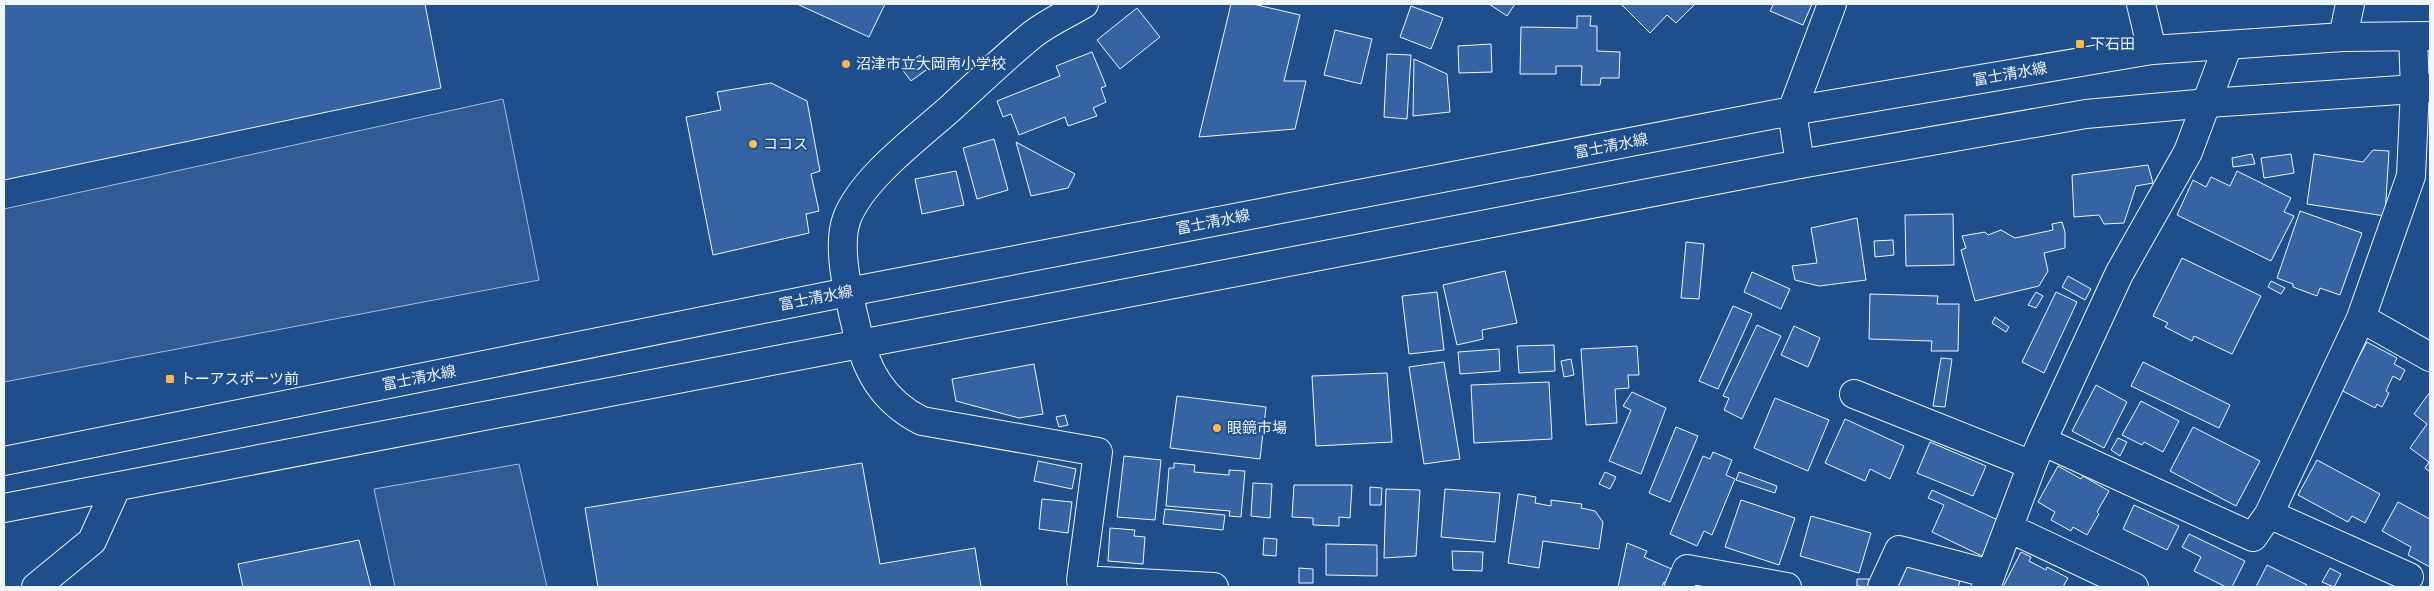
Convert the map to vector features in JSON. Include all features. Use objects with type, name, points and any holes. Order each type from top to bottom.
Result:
[{"type":"main road","points":[[1084,4],[1033,34],[881,171],[857,198],[847,219],[844,244],[848,292],[860,346],[888,399],[904,412],[922,422],[1098,452],[1081,580],[1214,587]]},
{"type":"main road","points":[[1800,164],[1792,111],[1832,4]]},
{"type":"main road","points":[[2141,4],[2152,50]]},
{"type":"main road","points":[[2343,37],[2350,4]]},
{"type":"main road","name":"富士清水線","points":[[4,461],[848,292],[1792,111],[2152,50],[2343,37],[2421,37]]},
{"type":"main road","points":[[1854,394],[2037,453],[2254,537],[2269,514],[2361,318],[2411,176],[2422,89],[2421,37]]},
{"type":"main road","points":[[1882,587],[1899,550],[1988,581],[2037,453],[2119,274],[2188,152],[2208,103],[2228,45]]},
{"type":"main road","points":[[4,508],[860,346],[1800,164],[2086,114],[2208,103],[2422,89]]},
{"type":"main road","points":[[2361,318],[2430,358]]},
{"type":"main road","points":[[36,587],[92,541],[116,488]]},
{"type":"main road","points":[[2269,514],[2409,577]]},
{"type":"main road","points":[[2009,528],[2134,587]]},
{"type":"main road","points":[[1679,587],[1687,569],[1787,587]]},
{"type":"shaded area","points":[[503,99],[539,280],[4,382],[4,209]]},
{"type":"shaded area","points":[[519,464],[547,587],[395,587],[374,489]]},
{"type":"building","points":[[4,4],[425,4],[441,88],[4,180]]},
{"type":"building","points":[[797,4],[885,4],[869,37]]},
{"type":"building","points":[[1231,4],[1253,4],[1300,15],[1284,81],[1306,81],[1295,129],[1199,137]]},
{"type":"building","points":[[1489,4],[1515,4],[1507,16]]},
{"type":"building","points":[[1621,4],[1695,4],[1676,23],[1667,15],[1650,33]]},
{"type":"building","points":[[1770,4],[1812,4],[1803,25],[1770,11],[1773,5]]},
{"type":"building","points":[[1411,6],[1443,18],[1431,49],[1400,37]]},
{"type":"building","points":[[1137,8],[1160,37],[1120,69],[1097,40]]},
{"type":"building","points":[[1577,16],[1591,16],[1590,26],[1597,26],[1597,51],[1620,52],[1619,78],[1601,78],[1600,85],[1581,85],[1582,66],[1556,66],[1556,74],[1520,74],[1521,27],[1577,28]]},
{"type":"building","points":[[1335,30],[1372,39],[1361,84],[1324,75]]},
{"type":"building","points":[[1491,44],[1492,72],[1459,73],[1458,46]]},
{"type":"building","points":[[1092,52],[1106,86],[1101,88],[1106,102],[1093,108],[1097,116],[1068,126],[1065,117],[1019,135],[1011,114],[1003,117],[997,101],[1060,76],[1056,66]]},
{"type":"building","points":[[1387,54],[1411,55],[1407,119],[1384,117]]},
{"type":"building","points":[[920,55],[929,68],[911,81],[901,68]]},
{"type":"building","points":[[1414,59],[1447,74],[1450,112],[1413,116]]},
{"type":"building","name":"ココス","points":[[771,83],[807,101],[820,171],[811,174],[819,211],[806,214],[809,233],[713,255],[686,117],[721,110],[717,92]]},
{"type":"building","points":[[994,139],[1008,190],[977,199],[963,148]]},
{"type":"building","points":[[1016,142],[1075,174],[1068,188],[1031,196]]},
{"type":"building","points":[[2373,150],[2389,151],[2385,216],[2307,204],[2314,154],[2363,162]]},
{"type":"building","points":[[2252,154],[2255,164],[2233,167],[2232,158]]},
{"type":"building","points":[[2291,154],[2294,173],[2264,178],[2261,158]]},
{"type":"building","points":[[2148,165],[2153,183],[2136,186],[2124,223],[2104,224],[2099,215],[2074,217],[2072,175]]},
{"type":"building","points":[[956,171],[964,205],[922,214],[915,179]]},
{"type":"building","points":[[2237,171],[2291,198],[2284,212],[2294,216],[2271,261],[2177,215],[2193,180],[2206,187],[2211,177],[2230,186]]},
{"type":"building","points":[[2300,211],[2362,233],[2340,295],[2320,288],[2317,296],[2293,287],[2293,284],[2277,278]]},
{"type":"building","points":[[1953,214],[1954,265],[1906,266],[1905,215]]},
{"type":"building","points":[[1857,218],[1866,280],[1819,286],[1795,280],[1792,266],[1817,263],[1811,228]]},
{"type":"building","points":[[2062,222],[2065,232],[2065,248],[2044,253],[2048,271],[2039,286],[1975,301],[1961,250],[1966,248],[1962,236],[1985,232],[1988,235],[2001,230],[2015,238],[2053,230],[2052,224]]},
{"type":"building","points":[[1893,240],[1894,255],[1875,257],[1874,241]]},
{"type":"building","points":[[1686,242],[1704,244],[1699,299],[1681,298]]},
{"type":"building","points":[[2182,258],[2261,296],[2232,354],[2194,336],[2192,341],[2165,327],[2168,323],[2153,316]]},
{"type":"building","points":[[1505,271],[1517,323],[1482,330],[1483,339],[1457,345],[1443,285]]},
{"type":"building","points":[[1752,272],[1790,289],[1781,309],[1744,292]]},
{"type":"building","points":[[2068,276],[2091,289],[2085,300],[2062,287]]},
{"type":"building","points":[[2271,281],[2285,288],[2281,294],[2268,287]]},
{"type":"building","points":[[1437,292],[1444,350],[1409,354],[1402,296]]},
{"type":"building","points":[[2036,292],[2043,296],[2036,308],[2028,305]]},
{"type":"building","points":[[2056,292],[2077,302],[2044,373],[2022,362]]},
{"type":"building","points":[[1870,294],[1938,296],[1937,304],[1959,304],[1958,351],[1931,351],[1932,341],[1869,339]]},
{"type":"building","points":[[1733,306],[1752,314],[1718,389],[1699,381]]},
{"type":"building","points":[[1995,317],[2009,327],[2006,332],[1992,323]]},
{"type":"building","points":[[1757,325],[1781,336],[1742,419],[1724,410],[1729,398],[1723,396]]},
{"type":"building","points":[[1794,326],[1820,338],[1808,367],[1781,355]]},
{"type":"building","points":[[2367,342],[2397,358],[2394,364],[2405,370],[2400,380],[2393,376],[2386,391],[2389,393],[2382,407],[2377,404],[2375,408],[2341,390]]},
{"type":"building","points":[[1554,345],[1555,371],[1519,373],[1517,346]]},
{"type":"building","points":[[1637,346],[1639,375],[1628,375],[1629,388],[1615,389],[1617,423],[1586,425],[1581,349]]},
{"type":"building","points":[[1499,349],[1500,371],[1460,374],[1458,352]]},
{"type":"building","points":[[1941,358],[1952,359],[1945,407],[1933,406]]},
{"type":"building","points":[[1571,359],[1574,375],[1564,377],[1561,361]]},
{"type":"building","points":[[1444,362],[1460,459],[1424,464],[1409,367]]},
{"type":"building","points":[[2143,362],[2230,405],[2219,428],[2131,386]]},
{"type":"building","points":[[1034,364],[1043,414],[1019,418],[956,401],[952,379]]},
{"type":"building","points":[[1387,373],[1392,442],[1316,446],[1312,376]]},
{"type":"building","points":[[1549,382],[1552,439],[1474,443],[1471,385]]},
{"type":"building","points":[[2096,385],[2127,402],[2104,448],[2072,431]]},
{"type":"building","points":[[1632,392],[1666,408],[1641,474],[1609,461],[1631,410],[1623,406]]},
{"type":"building","points":[[2430,392],[2430,472],[2425,468],[2429,462],[2410,448],[2427,424],[2414,414]]},
{"type":"building","points":[[1177,396],[1266,407],[1260,459],[1170,448]]},
{"type":"building","points":[[1775,398],[1829,420],[1808,471],[1754,448]]},
{"type":"building","points":[[2141,401],[2179,421],[2163,452],[2144,442],[2142,445],[2122,435]]},
{"type":"building","points":[[1065,415],[1068,425],[1059,427],[1056,417]]},
{"type":"building","points":[[1845,419],[1904,446],[1890,479],[1870,469],[1865,481],[1825,463]]},
{"type":"building","points":[[1676,427],[1698,436],[1670,502],[1649,493]]},
{"type":"building","points":[[2193,427],[2260,461],[2236,506],[2170,471]]},
{"type":"building","points":[[2118,438],[2127,442],[2120,456],[2111,450]]},
{"type":"building","points":[[1930,442],[1986,466],[1973,496],[1917,473]]},
{"type":"building","points":[[1713,452],[1732,460],[1726,475],[1735,479],[1712,535],[1704,531],[1697,546],[1670,534],[1703,456],[1710,459]]},
{"type":"building","points":[[1124,456],[1161,460],[1155,520],[1117,517]]},
{"type":"building","points":[[2317,460],[2380,494],[2365,523],[2352,516],[2348,522],[2298,495]]},
{"type":"building","points":[[1038,461],[1076,469],[1072,489],[1034,481]]},
{"type":"building","points":[[862,463],[880,564],[975,548],[981,587],[598,587],[585,508]]},
{"type":"building","points":[[1174,463],[1195,465],[1194,472],[1229,475],[1229,470],[1245,471],[1241,517],[1229,516],[1230,511],[1166,506],[1169,468],[1174,468]]},
{"type":"building","points":[[2058,466],[2081,479],[2083,476],[2109,491],[2087,535],[2073,527],[2071,531],[2051,520],[2055,512],[2038,502]]},
{"type":"building","points":[[1605,472],[1616,477],[1610,489],[1599,484]]},
{"type":"building","points":[[1739,472],[1777,486],[1775,493],[1736,480]]},
{"type":"building","points":[[1253,483],[1272,484],[1270,518],[1251,516]]},
{"type":"building","points":[[1294,485],[1352,485],[1350,518],[1339,517],[1339,526],[1313,525],[1313,518],[1292,517]]},
{"type":"building","points":[[1370,487],[1382,488],[1381,505],[1370,505]]},
{"type":"building","points":[[1386,489],[1420,490],[1416,556],[1384,558]]},
{"type":"building","points":[[1445,489],[1500,493],[1495,542],[1441,537]]},
{"type":"building","points":[[1932,490],[1998,520],[1982,556],[1932,532],[1944,505],[1928,498]]},
{"type":"building","points":[[1518,494],[1536,497],[1535,503],[1551,506],[1551,500],[1582,504],[1581,508],[1595,511],[1603,522],[1599,549],[1543,541],[1539,568],[1508,563]]},
{"type":"building","points":[[1042,499],[1072,502],[1068,533],[1039,529]]},
{"type":"building","points":[[1741,500],[1795,518],[1779,565],[1725,547]]},
{"type":"building","points":[[2398,502],[2430,519],[2430,567],[2408,555],[2411,547],[2382,531]]},
{"type":"building","points":[[2134,505],[2179,526],[2167,550],[2123,529]]},
{"type":"building","points":[[1165,509],[1225,515],[1223,530],[1163,524]]},
{"type":"building","points":[[1811,516],[1871,533],[1859,573],[1800,556]]},
{"type":"building","points":[[1110,528],[1135,530],[1134,536],[1145,537],[1143,564],[1108,561]]},
{"type":"building","points":[[2189,534],[2245,561],[2232,587],[2226,587],[2194,571],[2201,557],[2182,547]]},
{"type":"building","points":[[1264,538],[1277,539],[1276,556],[1263,555]]},
{"type":"building","points":[[359,540],[371,587],[243,587],[238,564]]},
{"type":"building","points":[[1627,543],[1647,551],[1644,557],[1674,570],[1667,584],[1664,582],[1662,587],[1618,587]]},
{"type":"building","points":[[1326,544],[1377,545],[1377,576],[1326,575]]},
{"type":"building","points":[[1452,551],[1483,552],[1482,571],[1453,570]]},
{"type":"building","points":[[2021,552],[2031,557],[2029,561],[2046,570],[2047,567],[2068,578],[2063,587],[2003,587]]},
{"type":"building","points":[[1904,560],[1961,578],[1958,587],[1895,587]]},
{"type":"building","points":[[2267,565],[2307,585],[2306,587],[2256,587]]},
{"type":"building","points":[[1299,568],[1313,569],[1313,583],[1299,583]]},
{"type":"building","points":[[2330,568],[2341,574],[2334,587],[2322,582]]},
{"type":"building","points":[[1857,579],[1869,579],[1869,587],[1857,586]]},
{"type":"place","name":"下石田","points":[[2080,44]]},
{"type":"place","name":"沼津市立大岡南小学校","points":[[846,64]]},
{"type":"place","name":"ココス","points":[[753,144]]},
{"type":"place","name":"トーアスポーツ前","points":[[170,379]]},
{"type":"place","name":"眼鏡市場","points":[[1217,428]]}]
